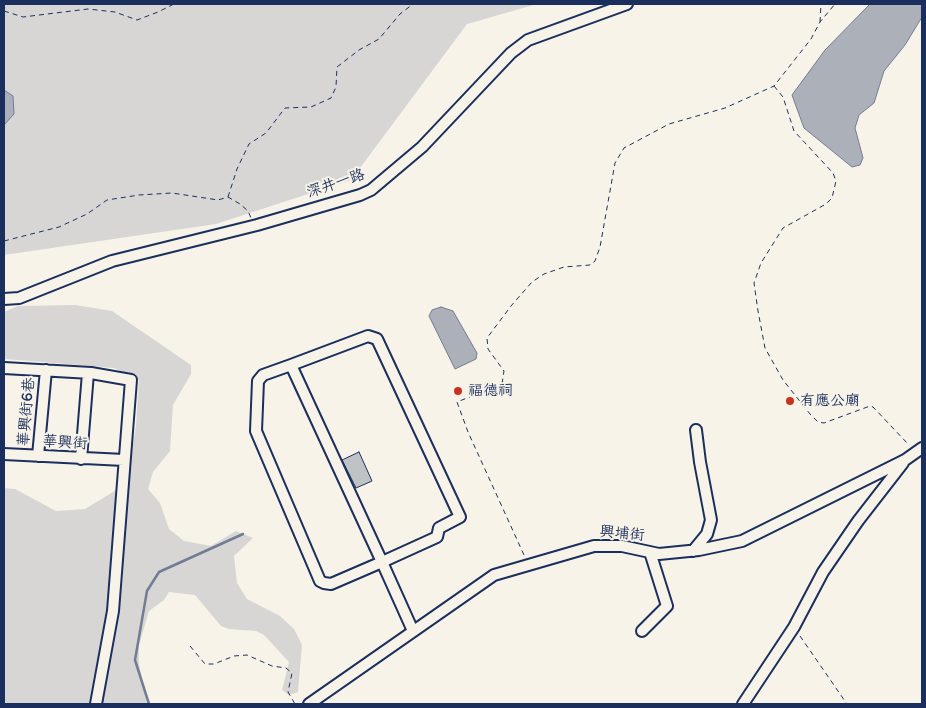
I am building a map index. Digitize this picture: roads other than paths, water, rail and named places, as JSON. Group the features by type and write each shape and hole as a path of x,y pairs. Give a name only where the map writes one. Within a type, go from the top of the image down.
{"street":[{"name":"深井一路","path":"4,299 20,298 112,261 254,226 360,195 371,190 422,147 511,52 528,40 627,4"},
{"path":"368,336 377,339 460,517 440,528 437,537 382,562 331,584 320,581 256,431 258,381 263,375 368,336"},
{"path":"291,365 413,630"},
{"path":"4,368 88,373 131,380 113,612 96,704"},
{"name":"華興街6巷","path":"38,456 46,370"},
{"path":"81,459 88,373"},
{"path":"693,550 707,534 711,520 696,430"},
{"name":"興埔街","path":"309,704 494,575 594,546 622,546 659,554 742,541 906,460 919,450"},
{"name":"華興街","path":"4,454 124,460"},
{"path":"743,704 794,627 823,572 858,521 906,460"},
{"path":"642,631 667,606 650,552"}],"waterway":[{"path":"149,704 135,660 147,591 159,572 243,534"}],"place":[{"name":"福德祠","path":"458,391"},
{"name":"有應公廟","path":"790,401"}]}
